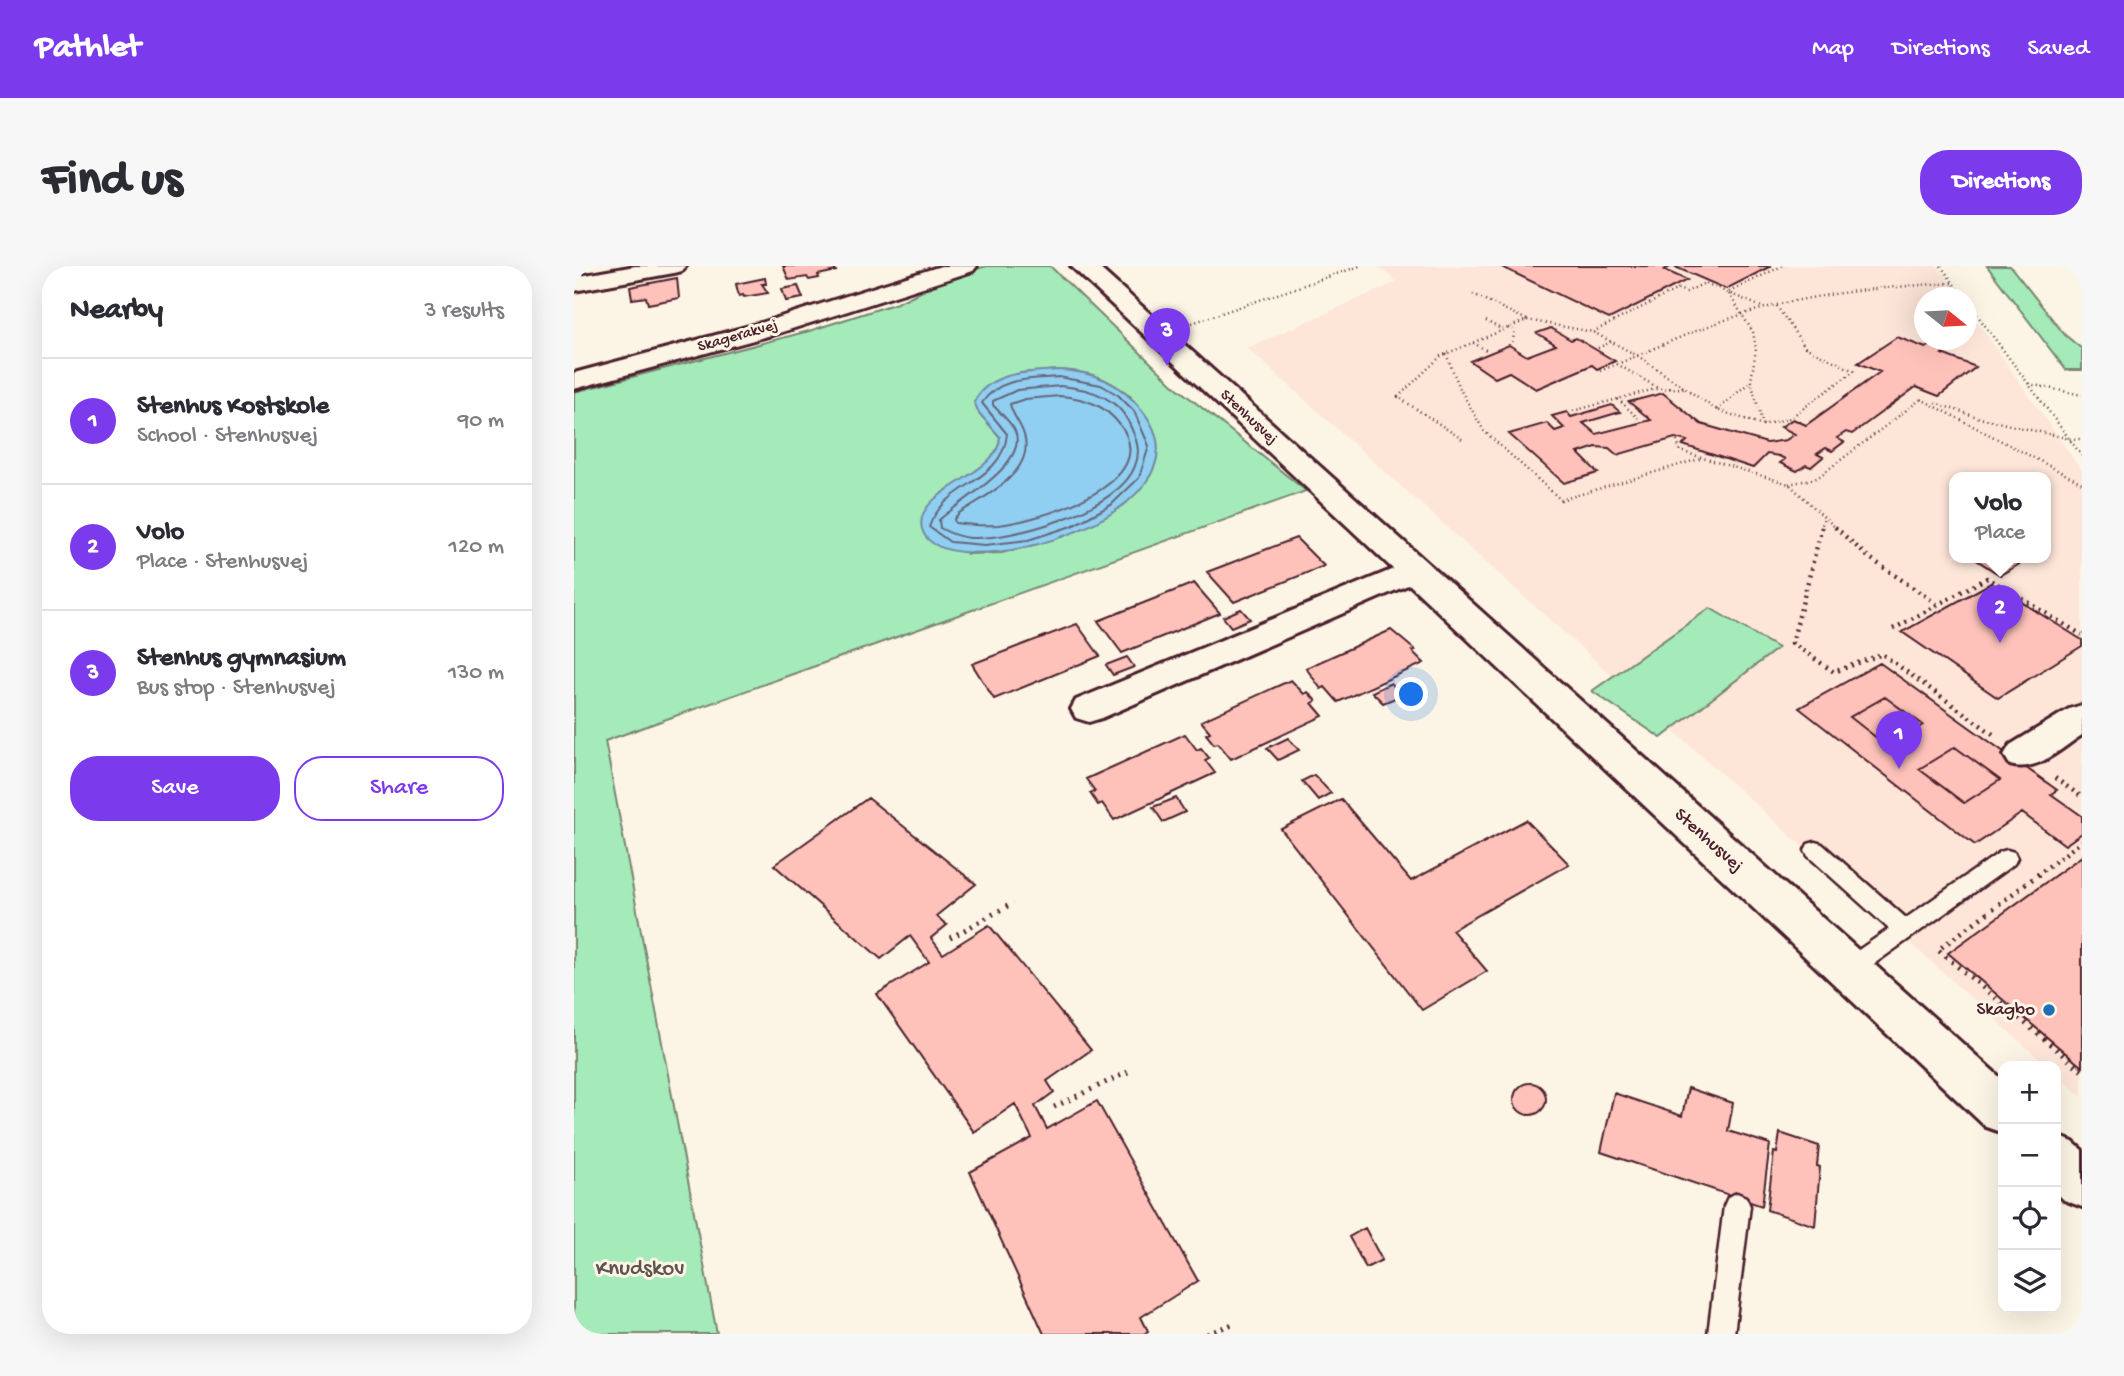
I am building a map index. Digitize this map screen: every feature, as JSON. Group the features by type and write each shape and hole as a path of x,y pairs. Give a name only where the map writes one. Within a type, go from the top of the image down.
{"street":[{"path":"574,284 674,266"},
{"name":"Skagerakvej","path":"900,286 947,266"},
{"name":"Skagerakvej","path":"574,381 771,328 965,266"},
{"name":"Stenhusvej","path":"1083,266 1998,1106"},
{"path":"1089,709 1413,571"},
{"path":"2023,755 2082,718"},
{"path":"2061,1163 2082,1182"}],"lane":[{"path":"1815,850 1905,930"},
{"path":"1849,969 2007,858"},
{"path":"1721,1334 1737,1206"}],"path":[{"path":"1158,335 1360,266"},
{"path":"1729,293 1782,266"},
{"path":"1941,266 1957,287"},
{"path":"1593,332 1678,289 1686,292 1705,283 1764,308"},
{"path":"1600,371 1694,331 1776,305 1841,291 1893,285 1954,283"},
{"path":"1729,293 1753,332 1756,349 1751,382 1763,425"},
{"path":"1473,294 1527,320 1593,332 1638,356 1717,410 1763,425 1790,418 1854,371 1809,351 1776,305"},
{"path":"1977,315 2082,456"},
{"path":"1462,439 1398,397 1441,356 1527,320"},
{"path":"1486,321 1515,331 1512,343"},
{"path":"1598,348 1611,342"},
{"path":"1473,343 1488,351"},
{"path":"1446,354 1461,391 1484,431 1561,500 1703,458"},
{"path":"1617,364 1658,388"},
{"path":"1717,410 1751,382"},
{"path":"2029,384 2082,395"},
{"path":"1573,411 1658,388 1686,388"},
{"path":"1618,399 1637,418"},
{"path":"1789,484 1817,478 1921,399"},
{"path":"1921,399 1979,418 2070,439 2082,439"},
{"path":"1921,399 2082,483"},
{"path":"1677,441 1680,451 1789,484 1867,556 1938,605"},
{"path":"1824,517 1792,643 1834,672 1882,654 2082,797"},
{"path":"1893,629 1987,578 2082,635"},
{"path":"2082,841 1938,950 2082,1070"},
{"path":"950,939 1013,903"},
{"path":"1054,1107 1128,1072"},
{"path":"1207,1334 1235,1323"}],"shaded area":[{"path":"1377,266 1938,266 1953,287 1914,287 1914,350 1977,350 1977,321 2082,471 2082,1097 2061,1078 2061,1061 2041,1061 1247,348 1397,282"}],"green space":[{"name":"Knudskov","path":"987,266 1050,266 1176,387 1306,491 605,741 717,1334 574,1334 574,392 809,331 897,303 955,275","holes":["1071,371 1098,377 1131,396 1065,536 1002,553 967,554 942,493 987,463 998,447 1000,437 979,413 975,402 1020,373"]},
{"path":"1987,266 2010,266 2065,335 2082,349 2082,370 2066,370"},
{"path":"1710,608 1778,648 1661,738 1592,691"}],"water":[{"path":"1036,371 1084,373 1106,380 1124,392 1142,410 1158,448 1146,482 1114,511 1070,534 1021,548 976,553 940,547 922,529 922,515 942,493 986,462 996,451 1000,437 979,413 974,402 989,384 1000,379"}],"building":[{"path":"783,266 833,266 836,271 809,280 807,277 789,280"},
{"path":"1500,266 1672,266 1664,270 1687,280 1609,319"},
{"path":"1673,266 1771,266 1726,289"},
{"path":"677,278 679,298 648,304 646,297 632,299 630,287"},
{"path":"765,278 766,284 762,284 768,293 739,296 736,284"},
{"path":"798,286 803,298 786,301 782,289"},
{"path":"1551,328 1571,340 1576,338 1615,361 1597,369 1592,365 1536,389 1509,372 1495,378 1470,361 1509,345 1527,356 1556,345 1537,333"},
{"path":"1897,337 1914,343 1914,350 1948,350 1942,354 1976,367 1939,396 1916,387 1852,434 1846,432 1837,438 1844,442 1832,451 1826,448 1817,454 1823,457 1811,467 1806,465 1797,471 1780,463 1785,459 1779,456 1767,454 1753,468 1683,445 1687,441 1675,438 1617,455 1609,448 1596,447 1578,453 1598,473 1564,483 1509,434 1547,423 1555,431 1564,428 1552,416 1567,412 1571,417 1612,405 1620,412 1583,423 1596,434 1651,420 1629,402 1663,393 1701,424 1767,443 1786,440 1795,434 1781,427 1793,419 1806,425 1880,372 1858,363"},
{"path":"1296,538 1324,566 1234,602 1207,572"},
{"path":"1981,563 2021,563 2000,575"},
{"path":"1194,583 1220,613 1122,653 1098,621"},
{"path":"1991,583 2082,640 2082,646 1998,698 1902,632"},
{"path":"1241,609 1250,619 1231,627 1223,617"},
{"path":"1077,624 1100,656 994,699 972,664"},
{"path":"1391,630 1415,650 1412,651 1424,663 1338,702 1325,687 1321,689 1306,668"},
{"path":"1127,657 1134,667 1113,675 1106,665"},
{"path":"1880,663 2057,790 2051,794 2082,816 2082,833 2065,845 2022,813 1975,845 1799,708","holes":["1885,697 1923,725 1887,746 1850,717","1955,747 2000,780 1964,803 1919,769"]},
{"path":"1291,680 1304,694 1308,692 1316,701 1312,703 1323,716 1231,759 1218,743 1214,744 1206,734 1210,732 1201,721"},
{"path":"1391,683 1403,695 1383,703 1372,692"},
{"path":"1885,697 1923,725 1887,746 1850,717"},
{"path":"1185,734 1197,750 1201,748 1209,758 1205,760 1215,773 1114,820 1102,803 1098,805 1090,793 1095,791 1086,779"},
{"path":"1288,738 1299,750 1278,760 1267,748"},
{"path":"1955,747 2000,780 1964,803 1919,769"},
{"path":"1314,775 1331,793 1318,800 1302,781"},
{"path":"868,798 976,884 936,916 947,925 931,938 943,954 989,925 1091,1050 1047,1081 1054,1092 1035,1106 1047,1129 1097,1101 1198,1281 1141,1317 1148,1331 1144,1334 1044,1334 970,1172 1032,1138 1015,1104 974,1132 877,994 929,962 910,936 881,959 774,865"},
{"path":"1176,798 1185,812 1163,822 1153,807"},
{"path":"1341,799 1411,881 1526,820 1569,864 1452,930 1487,971 1422,1010 1281,829"},
{"name":"Skagbo","path":"2082,856 2082,1067 1948,953"},
{"path":"1530,1083 1541,1088 1546,1099 1541,1110 1530,1115 1519,1110 1514,1099 1519,1088"},
{"path":"1688,1088 1733,1103 1728,1131 1770,1144 1762,1206 1601,1152 1614,1093 1682,1116"},
{"path":"1780,1133 1819,1146 1815,1226 1767,1210 1774,1152 1777,1153"},
{"path":"1365,1228 1382,1260 1366,1268 1349,1237"}],"place":[{"name":"Stenhus gymnasium","path":"1167,366"},
{"name":"Volo","path":"2000,643"},
{"name":"Stenhus Kostskole","path":"1899,769"},
{"name":"Skagbo","path":"2049,1010"}]}
